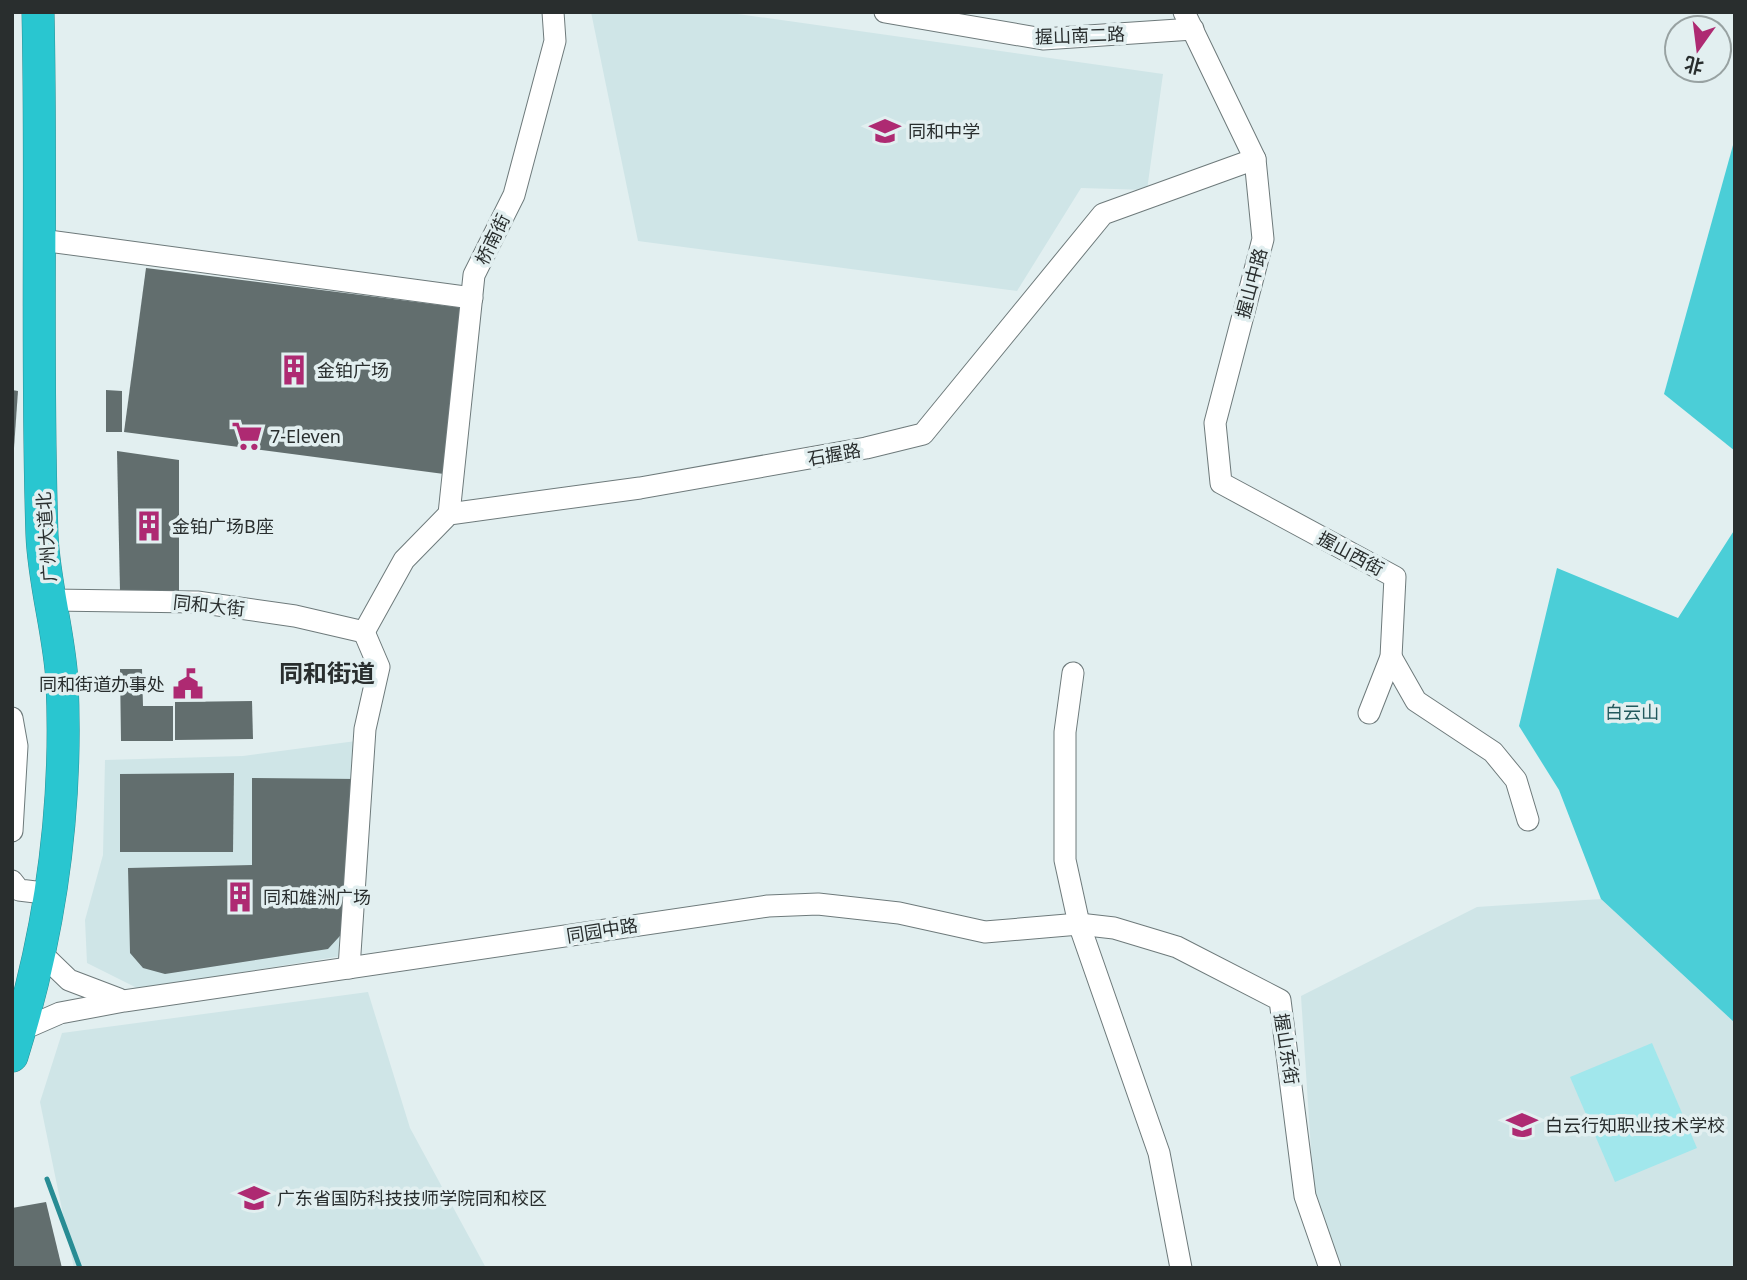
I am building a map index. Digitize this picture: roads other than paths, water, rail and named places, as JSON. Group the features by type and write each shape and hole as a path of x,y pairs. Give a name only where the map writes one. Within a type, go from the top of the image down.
{"highway":[{"name":"广州大道北","path":"16,1043 41,953 52,894 59,798 62,683 42,534 38,12"}],"street":[{"name":"桥南街","path":"449,514 474,275 514,195 555,41 553,12"},
{"name":"握山南二路","path":"885,12 1043,39 1188,21"},
{"name":"握山中路","path":"1188,21 1255,159 1263,239 1214,422 1221,483"},
{"name":"石握路","path":"449,514 640,488 866,448 923,435 1104,214 1255,159"},
{"path":"41,240 472,298"},
{"name":"握山西街","path":"1221,483 1395,577 1391,657 1369,712"},
{"path":"349,968 365,730 379,667 364,632 404,560 449,514"},
{"name":"同和大街","path":"51,600 197,602 295,616 364,632"},
{"path":"1391,657 1416,701 1493,752 1516,780 1528,820"},
{"path":"1073,673 1065,732 1065,860 1079,924 1158,1153 1181,1268"},
{"path":"12,718 17,746 12,831"},
{"path":"12,881 19,890 52,894"},
{"name":"同园中路","path":"16,1043 60,1013 124,1000 768,906 818,904 899,913 985,932 1079,924"},
{"name":"握山东街","path":"1079,924 1114,928 1177,947 1280,1000 1305,1196 1330,1268"},
{"path":"41,953 69,980 91,991 124,1000"}],"waterway":[{"path":"47,1179 80,1268"}],"place":[{"name":"同和中学","path":"885,131"},
{"name":"金铂广场","path":"294,370"},
{"name":"7-Eleven","path":"247,436"},
{"name":"金铂广场B座","path":"149,526"},
{"name":"同和街道办事处","path":"188,684"},
{"name":"同和雄洲广场","path":"240,897"},
{"name":"白云行知职业技术学校","path":"1522,1125"},
{"name":"广东省国防科技技师学院同和校区","path":"254,1198"}],"district":[{"name":"同和街道","path":"327,672"}],"park label":[{"name":"白云山","path":"1632,712"}]}
